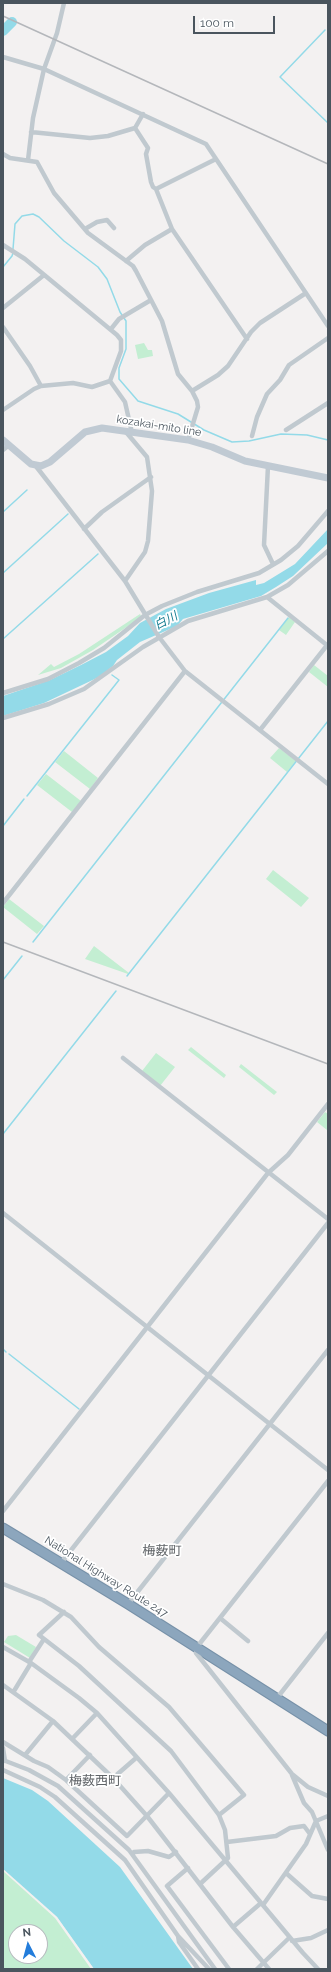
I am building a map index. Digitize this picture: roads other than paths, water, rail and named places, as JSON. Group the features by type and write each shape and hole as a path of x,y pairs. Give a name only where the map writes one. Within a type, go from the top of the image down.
{"highway":[{"name":"National Highway Route 247","path":"3,1528 197,1647 328,1731"}],"main road":[{"name":"kozakai-mito line","path":"35,465 41,466 50,462 85,432 92,429 102,428 188,440 212,447 245,461 328,478"},
{"path":"5,445 35,465"}],"street":[{"path":"28,160 31,132 44,69 57,33 64,3"},
{"path":"3,57 44,69 206,144 328,326"},
{"path":"31,132 90,138 108,136 135,128 143,114"},
{"path":"135,128 148,148 146,154 151,182 153,187 156,189 172,229 247,339"},
{"path":"3,155 10,158 36,162 54,193 85,230 126,261 136,271 162,321 176,368 197,401 198,407 188,440"},
{"path":"156,189 216,159"},
{"path":"85,230 104,220 107,220 114,228"},
{"path":"126,261 145,245 172,229"},
{"path":"3,244 16,251 117,335 122,345 110,381"},
{"path":"3,308 44,275"},
{"path":"192,391 218,375 228,366 260,323 306,293"},
{"path":"111,329 119,319 151,300"},
{"path":"3,327 26,360 41,386"},
{"path":"252,436 257,417 267,394 280,380 289,365 328,338"},
{"path":"3,410 34,389 41,386 60,383 74,383 92,387 110,381"},
{"path":"110,381 125,402 129,432 147,457 152,491 148,541 145,552 124,581"},
{"path":"286,430 328,403"},
{"path":"35,465 124,581 158,636 185,671 328,784"},
{"path":"268,466 264,545 273,564"},
{"path":"84,529 102,512 151,477"},
{"path":"3,693 48,679 79,663 104,648 146,616 179,598 247,577 273,564 298,546 328,511"},
{"path":"3,718 49,704 84,689 158,636 200,616 267,597 294,580 328,551"},
{"path":"260,730 328,645 267,597"},
{"path":"3,903 185,671"},
{"path":"123,1058 268,1173 328,1218"},
{"path":"3,1511 268,1173 288,1155 328,1104"},
{"path":"3,1212 328,1470"},
{"path":"61,1563 328,1223"},
{"path":"128,1604 328,1350"},
{"path":"328,1481 197,1647 196,1653 292,1774 308,1787 328,1796"},
{"path":"3,1584 44,1600 71,1617 99,1647 169,1707 244,1795 219,1815"},
{"path":"64,1612 39,1634 79,1666 171,1751 219,1815 225,1830 228,1858 200,1884"},
{"path":"220,1618 248,1641"},
{"path":"277,1698 328,1633"},
{"path":"14,1691 44,1639"},
{"path":"3,1647 30,1663 79,1698 97,1713 169,1793 291,1939 318,1969"},
{"path":"3,1685 14,1691 53,1721 90,1755 112,1778 147,1816 233,1926 269,1969"},
{"path":"72,1738 97,1713"},
{"path":"25,1755 53,1721"},
{"path":"3,1742 66,1780 127,1836 169,1793"},
{"path":"3,1748 4,1760 29,1770 58,1786 133,1854 215,1969"},
{"path":"66,1780 90,1755"},
{"path":"112,1778 136,1758"},
{"path":"3,1770 40,1787 55,1797 118,1853 125,1860 178,1936 209,1969"},
{"path":"292,1774 304,1803 312,1812 328,1850"},
{"path":"233,1926 262,1904 306,1844 316,1821 328,1816"},
{"path":"226,1842 276,1836 290,1828 304,1826 310,1834"},
{"path":"133,1854 134,1852 148,1851 169,1857 176,1852"},
{"path":"188,1868 167,1886 229,1969"},
{"path":"286,1873 312,1896 328,1898"},
{"path":"257,1969 291,1939 310,1938 328,1930"},
{"path":"178,1936 178,1942 198,1969"}],"water":[{"name":"白川","path":"328,529 328,543 293,576 261,596 183,619 177,626 140,642 117,660 113,666 99,677 44,703 3,716 3,696 50,680 106,652 128,636 140,623 166,609 209,593 256,580 256,585 264,583 295,564"},
{"path":"3,1778 32,1790 48,1801 120,1867 193,1969 94,1969 57,1917 3,1869"}],"waterway":[{"path":"3,31 12,22"},
{"path":"325,30 280,77 328,123"},
{"path":"13,249 15,224 22,216 33,214 39,217 64,241 98,267 107,279 120,312 126,321 126,349 119,368 119,379 138,401 178,414 204,430 232,442 249,441 281,434 307,435 328,440"},
{"path":"3,267 13,253"},
{"path":"3,512 27,490"},
{"path":"3,573 68,514"},
{"path":"3,639 98,554"},
{"path":"33,942 288,618"},
{"path":"27,796 119,680 112,675"},
{"path":"127,976 328,721"},
{"path":"3,826 24,799"},
{"path":"3,980 22,956"},
{"path":"3,1134 116,991"},
{"path":"3,1349 6,1352"},
{"path":"9,1354 79,1409"}],"railway":[{"path":"3,16 328,164"},
{"path":"3,942 328,1064"}],"district":[{"name":"梅薮町","path":"162,1551"},
{"name":"梅薮西町","path":"95,1781"}]}
